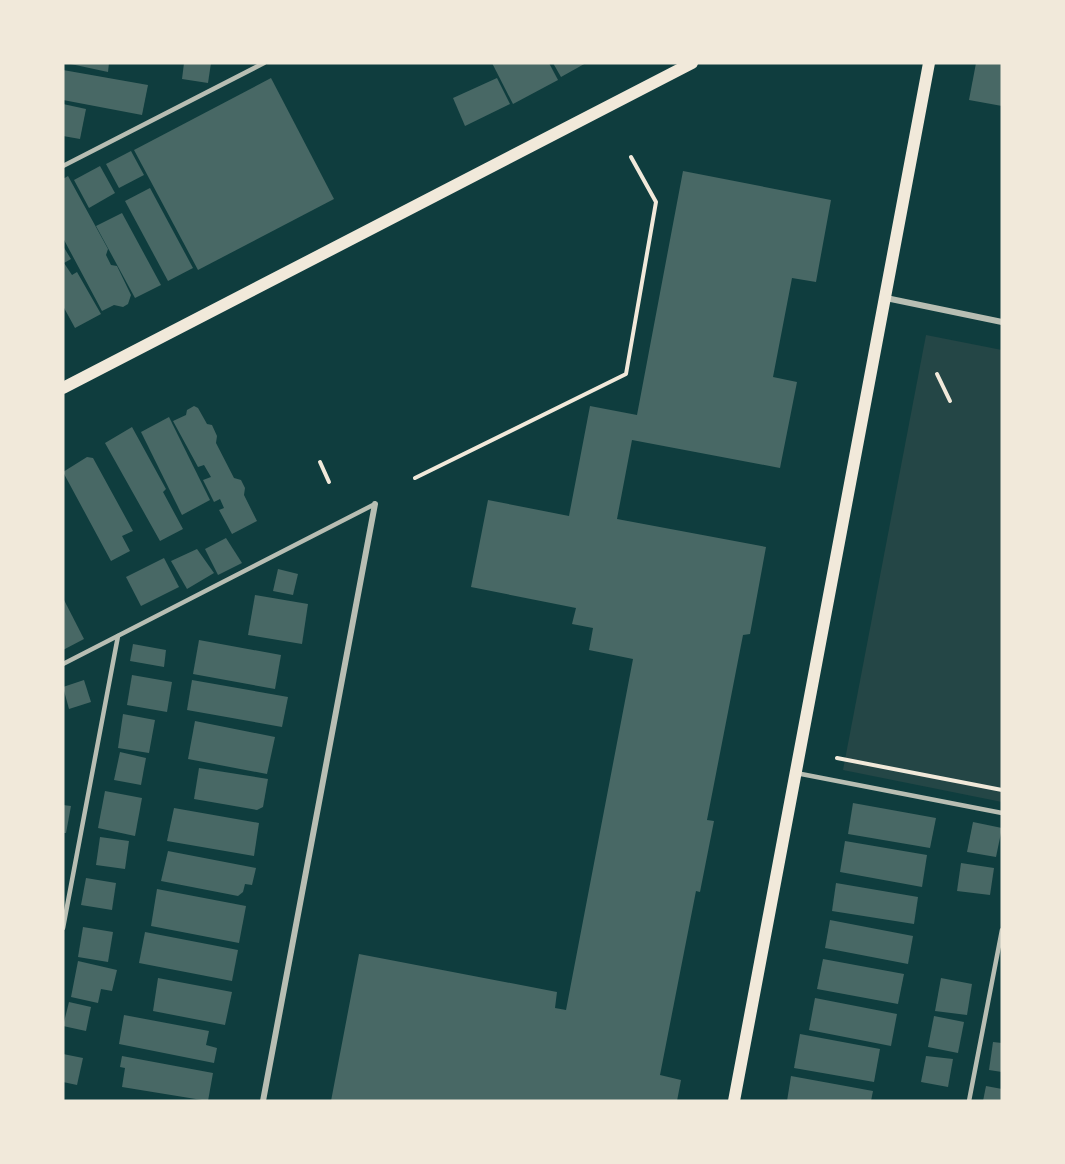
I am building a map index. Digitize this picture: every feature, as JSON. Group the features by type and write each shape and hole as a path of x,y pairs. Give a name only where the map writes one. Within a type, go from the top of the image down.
{"main road":[{"path":"63,388 692,63"},
{"path":"734,1101 929,63"}],"street":[{"path":"886,298 1002,322"},
{"path":"263,1101 375,504"}],"lane":[{"path":"63,166 264,63"},
{"path":"63,664 375,504"},
{"path":"63,928 118,636"},
{"path":"796,773 1002,813"},
{"path":"969,1101 1002,930"}],"path":[{"path":"416,478 626,375 656,202 631,157"},
{"path":"937,374 950,401"},
{"path":"320,462 329,482"},
{"path":"837,758 1002,790"}],"shaded area":[{"path":"926,335 1002,350 1002,802 843,770"}],"building":[{"path":"66,63 109,63 108,72"},
{"path":"184,63 211,63 208,83 182,79"},
{"path":"492,63 549,63 558,80 513,104"},
{"path":"553,63 586,63 561,77"},
{"path":"976,63 1002,63 1002,106 969,100"},
{"path":"63,70 148,85 142,115 63,100"},
{"path":"271,78 334,199 198,270 134,150"},
{"path":"497,78 510,104 465,126 453,98"},
{"path":"63,104 86,109 80,139 63,136"},
{"path":"131,151 144,175 119,188 106,164"},
{"path":"100,166 115,193 89,208 74,180"},
{"path":"683,171 831,200 816,282 792,278 773,377 797,382 780,468 632,440 617,519 766,547 750,634 743,635 707,820 714,821 700,892 696,891 660,1075 681,1080 677,1101 331,1101 359,954 557,992 555,1008 566,1010 633,659 589,650 593,628 572,624 576,608 471,587 488,500 569,516 590,406 637,415"},
{"path":"68,176 108,249 106,255 111,265 117,266 131,295 128,304 123,307 114,305 102,311 63,238 63,179"},
{"path":"150,188 193,268 168,281 125,201"},
{"path":"122,213 161,285 135,298 96,226"},
{"path":"63,246 71,259 64,263 72,275 77,272 101,314 75,328 63,306"},
{"path":"194,406 198,408 207,424 212,425 217,436 216,443 234,478 241,480 245,488 244,495 257,521 232,534 219,510 224,508 220,499 214,502 203,480 211,477 204,465 198,467 173,421 186,415 187,410"},
{"path":"169,417 210,500 182,515 141,432"},
{"path":"132,427 166,489 163,492 183,529 160,541 105,443"},
{"path":"87,457 93,458 133,531 122,536 130,551 111,561 63,472"},
{"path":"226,538 242,563 218,575 205,549"},
{"path":"197,549 214,573 187,589 171,561"},
{"path":"164,558 179,587 141,606 126,577"},
{"path":"278,569 298,574 293,595 273,591"},
{"path":"255,595 308,604 302,644 248,635"},
{"path":"63,598 84,639 63,650"},
{"path":"199,640 281,655 275,689 193,674"},
{"path":"133,644 166,650 164,667 130,661"},
{"path":"132,675 172,682 167,712 127,705"},
{"path":"84,680 91,702 69,709 63,687"},
{"path":"192,680 288,697 282,727 187,710"},
{"path":"123,714 155,720 149,753 118,748"},
{"path":"195,721 275,737 267,774 188,759"},
{"path":"120,752 146,758 141,785 114,780"},
{"path":"199,768 268,779 263,807 257,810 194,799"},
{"path":"105,791 142,798 135,836 98,828"},
{"path":"853,803 936,818 930,848 848,834"},
{"path":"63,805 71,806 66,833 63,833"},
{"path":"174,808 259,823 254,856 167,841"},
{"path":"973,822 1002,828 996,857 967,852"},
{"path":"100,837 129,841 125,869 96,865"},
{"path":"845,841 927,855 922,887 840,872"},
{"path":"168,851 256,868 252,885 245,884 243,892 238,896 161,881"},
{"path":"961,863 994,868 990,895 957,891"},
{"path":"86,878 116,883 112,910 81,905"},
{"path":"836,883 918,897 914,924 832,911"},
{"path":"157,889 246,906 239,943 151,926"},
{"path":"830,920 913,936 908,964 825,948"},
{"path":"83,927 113,932 108,962 78,957"},
{"path":"145,932 238,950 232,981 139,963"},
{"path":"823,959 904,974 898,1004 817,989"},
{"path":"78,961 117,970 112,991 101,989 98,1003 71,997"},
{"path":"158,978 232,992 225,1025 153,1011"},
{"path":"941,978 972,984 967,1015 935,1011"},
{"path":"815,998 897,1014 891,1046 809,1030"},
{"path":"69,1002 91,1007 86,1031 63,1026"},
{"path":"124,1015 209,1031 206,1045 217,1048 214,1063 119,1044"},
{"path":"934,1016 964,1022 958,1053 928,1047"},
{"path":"800,1034 880,1049 874,1082 794,1068"},
{"path":"993,1042 1002,1043 1002,1072 989,1070"},
{"path":"63,1054 83,1058 77,1085 63,1082"},
{"path":"122,1056 213,1073 208,1101 122,1087 125,1068 120,1067"},
{"path":"926,1056 953,1059 948,1087 921,1082"},
{"path":"791,1076 873,1091 871,1101 787,1101"},
{"path":"986,1086 1002,1089 1002,1101 983,1101"}]}
